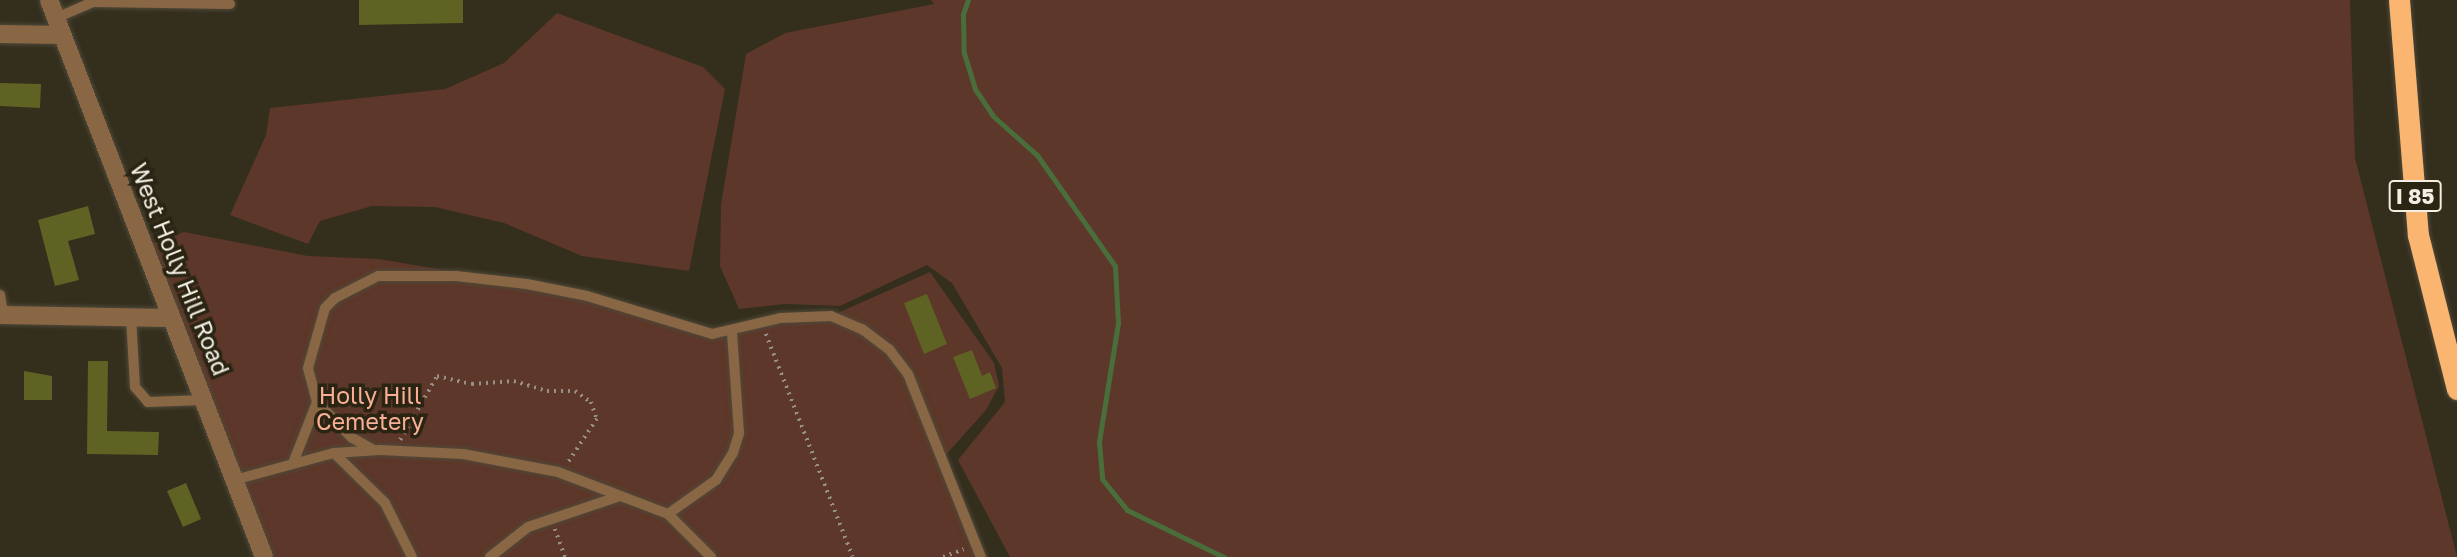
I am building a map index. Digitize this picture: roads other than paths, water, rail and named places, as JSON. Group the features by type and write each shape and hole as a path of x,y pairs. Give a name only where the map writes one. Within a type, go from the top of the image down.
{"highway":[{"name":"I 85","path":"2399,0 2418,235 2457,388"}],"street":[{"name":"West Holly Hill Road","path":"49,0 171,318 238,479 264,557"},
{"path":"0,34 62,35"},
{"path":"2,315 171,318"}],"lane":[{"path":"56,18 93,2 230,4"},
{"path":"374,450 352,438 317,402 307,368 325,308 334,298 378,276 456,276 527,284 587,296 712,334 732,333 762,323 806,315 831,316 862,329 889,349 908,374 981,557"},
{"path":"0,295 2,315"},
{"path":"131,317 135,387 148,402 205,400"},
{"path":"668,514 716,480 733,453 739,433 732,333"},
{"path":"293,463 317,402"},
{"path":"238,479 334,453 374,450 463,454 562,474 668,514 711,557"},
{"path":"334,453 385,503 412,557"},
{"path":"490,557 528,527 618,497"}],"waterway":[{"path":"968,0 963,14 964,53 975,89 993,116 1037,155 1115,266 1118,323 1099,442 1102,479 1127,510 1224,557"}],"park label":[{"name":"Holly Hill Cemetery","path":"370,408"}]}
